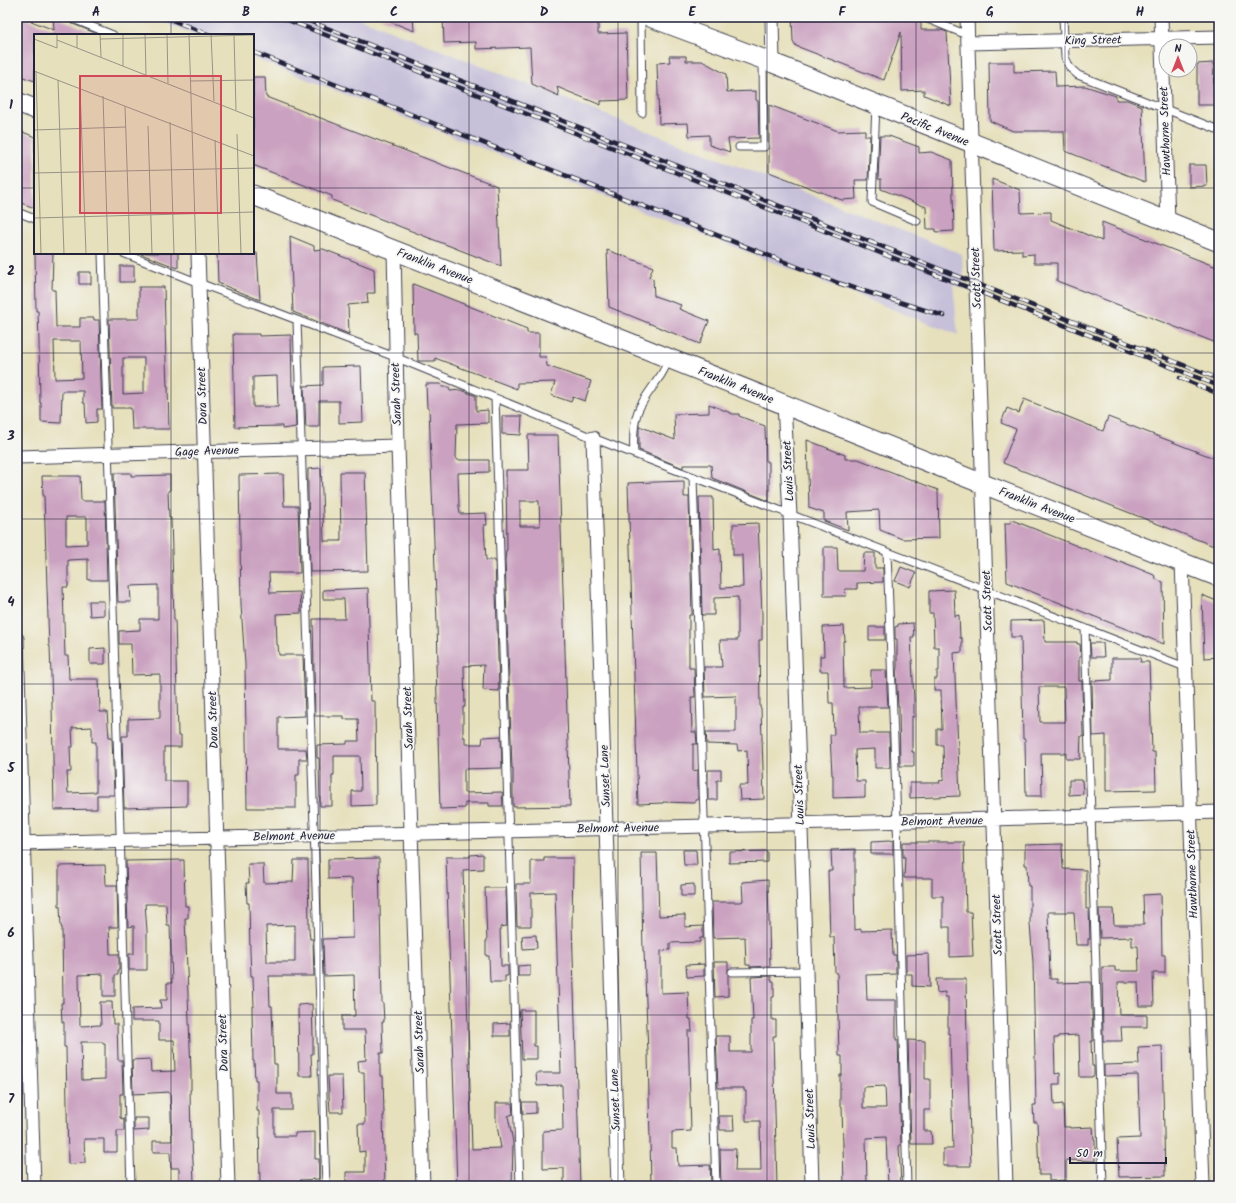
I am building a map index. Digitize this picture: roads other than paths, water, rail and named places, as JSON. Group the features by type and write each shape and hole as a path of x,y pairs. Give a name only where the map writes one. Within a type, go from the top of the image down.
{"main road":[{"name":"Pacific Avenue","path":"650,17 768,61 1219,242"},
{"path":"17,102 34,109"},
{"name":"Franklin Avenue","path":"254,194 670,358 1219,577"}],"street":[{"path":"768,61 772,17"},
{"name":"Scott Street","path":"967,17 1006,1186"},
{"name":"Hawthorne Street","path":"1161,17 1162,38"},
{"name":"King Street","path":"1162,38 1219,37"},
{"name":"King Street","path":"968,39 1064,40 1158,38"},
{"name":"Hawthorne Street","path":"1163,78 1168,221"},
{"name":"Sarah Street","path":"394,250 395,357 423,1186"},
{"name":"Dora Street","path":"198,254 228,1186"},
{"name":"Louis Street","path":"784,404 790,515 812,1186"},
{"name":"Sunset Lane","path":"593,438 618,1186"},
{"name":"Gage Avenue","path":"17,456 398,446"},
{"name":"Hawthorne Street","path":"1182,561 1203,1186"},
{"path":"17,639 20,843 34,1186"},
{"name":"Belmont Avenue","path":"20,843 897,822 1219,812"}],"lane":[{"path":"68,17 110,34"},
{"path":"641,17 642,113"},
{"path":"923,17 968,39"},
{"path":"1063,17 1065,57 1067,64 1078,75 1219,130"},
{"path":"739,147 764,147 768,61"},
{"path":"876,105 872,202 917,221"},
{"path":"17,212 34,219"},
{"path":"102,254 132,1186"},
{"path":"126,254 395,357 593,438 790,515 1186,667"},
{"path":"297,320 326,1186"},
{"path":"634,454 634,425 638,412 642,402 659,378 670,358"},
{"path":"495,398 520,1186"},
{"path":"694,477 716,1186"},
{"path":"887,552 908,1186"},
{"path":"1085,628 1104,1186"},
{"path":"732,972 806,971"}],"railway":[{"path":"164,17 207,34"},
{"path":"280,17 1219,386"},
{"path":"299,17 1219,379"},
{"path":"254,52 838,283 944,316"},
{"path":"1180,378 1219,394"}]}
